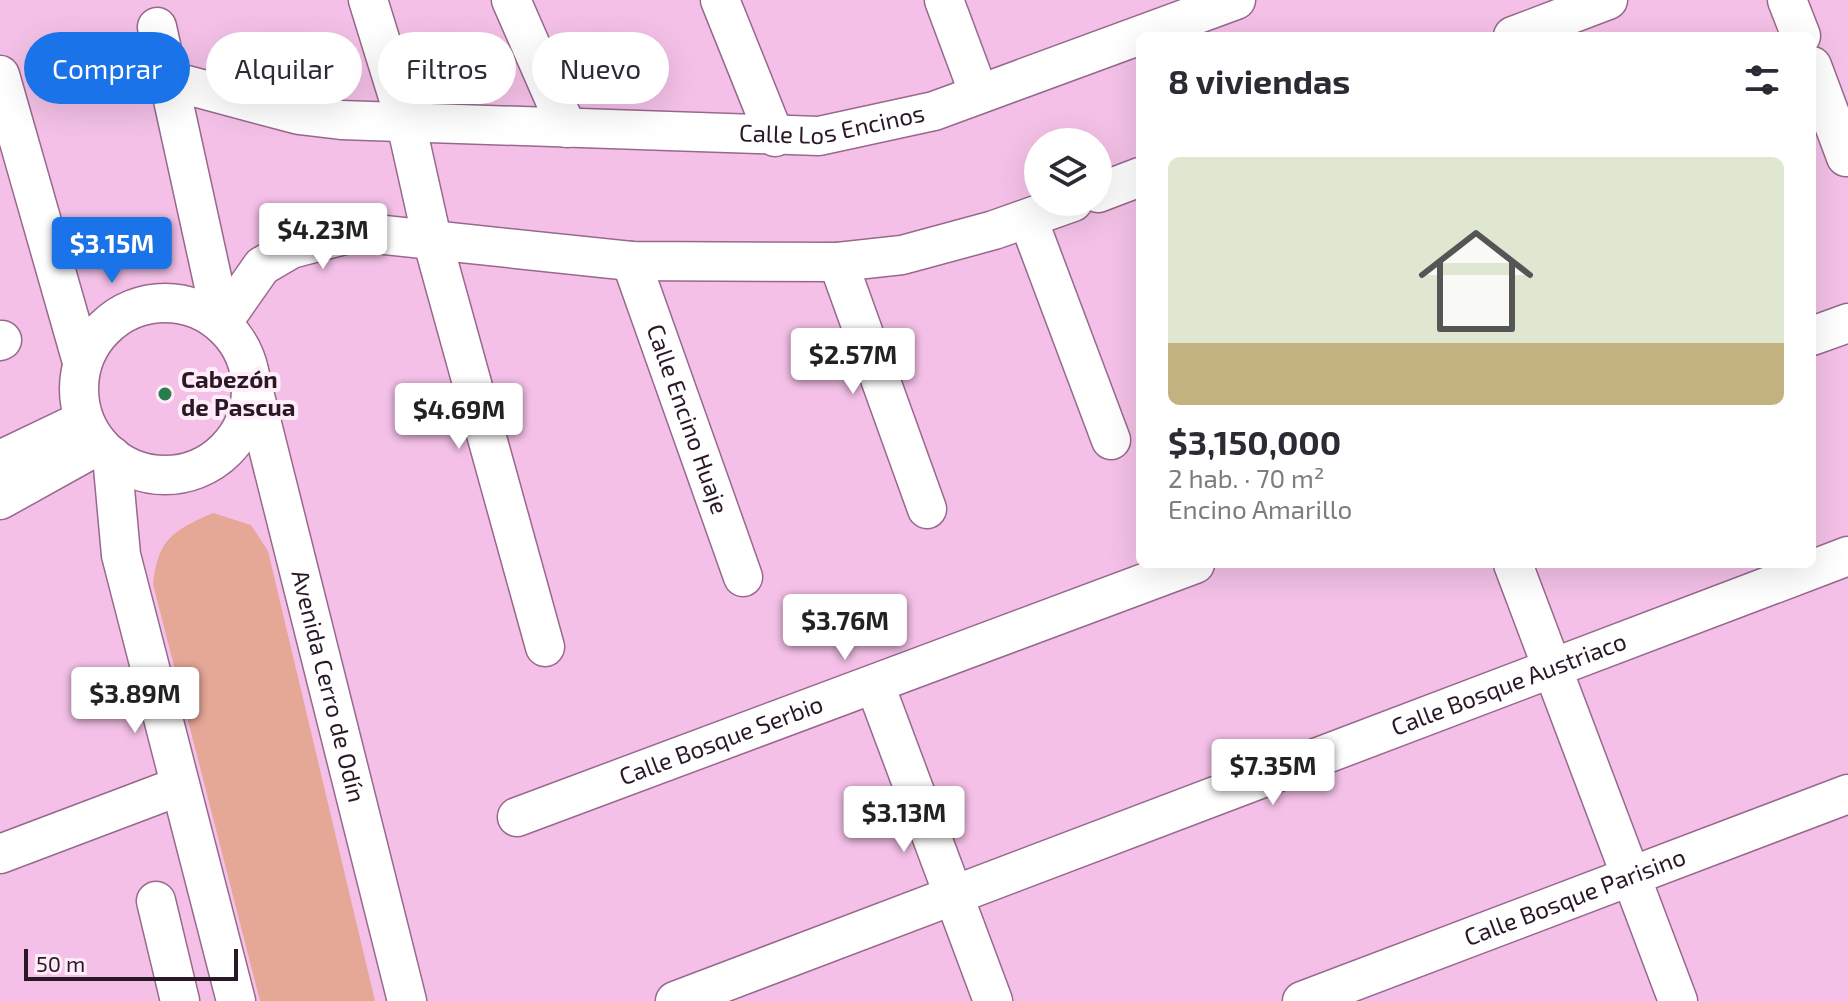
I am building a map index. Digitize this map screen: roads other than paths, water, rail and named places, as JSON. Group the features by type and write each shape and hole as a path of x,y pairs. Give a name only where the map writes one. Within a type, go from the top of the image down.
{"street":[{"path":"368,0 406,123 432,239 545,647"},
{"path":"511,0 567,128"},
{"path":"720,0 775,137"},
{"path":"944,0 979,94"},
{"name":"Calle Los Encinos","path":"190,86 299,115 406,123 819,136 934,111 1166,20 1236,0"},
{"path":"1787,0 1799,32"},
{"path":"1529,32 1592,16"},
{"path":"157,27 158,32"},
{"path":"1816,77 1846,157"},
{"path":"3,98 82,362"},
{"path":"173,104 222,323"},
{"path":"1112,188 1136,179"},
{"path":"222,323 262,266 291,249 356,232 631,261 838,262 902,255 1036,216"},
{"path":"1028,219 1111,440"},
{"name":"Calle Encino Huaje","path":"631,261 743,577"},
{"path":"838,262 927,509"},
{"path":"98,440 121,464 148,474 176,475 204,466 226,450 243,427 250,400 249,372 239,345 222,323 198,309 171,302 143,305 117,317 96,337 82,362 78,391 98,440 121,555 236,1001"},
{"path":"1816,335 1848,323"},
{"name":"Avenida Cerro de Odín","path":"249,372 407,1001"},
{"path":"0,460 98,440"},
{"path":"0,500 98,440"},
{"name":"Calle Bosque Austriaco","path":"675,1001 952,893 1552,670 1848,556"},
{"name":"Calle Bosque Serbio","path":"517,817 1184,568"},
{"path":"1514,568 1678,1001"},
{"path":"875,685 993,1001"},
{"path":"0,854 180,786"},
{"name":"Calle Bosque Parisino","path":"1302,1001 1848,794"},
{"path":"156,901 180,1001"}],"place":[{"name":"Cabezón de Pascua","path":"165,394"}]}
